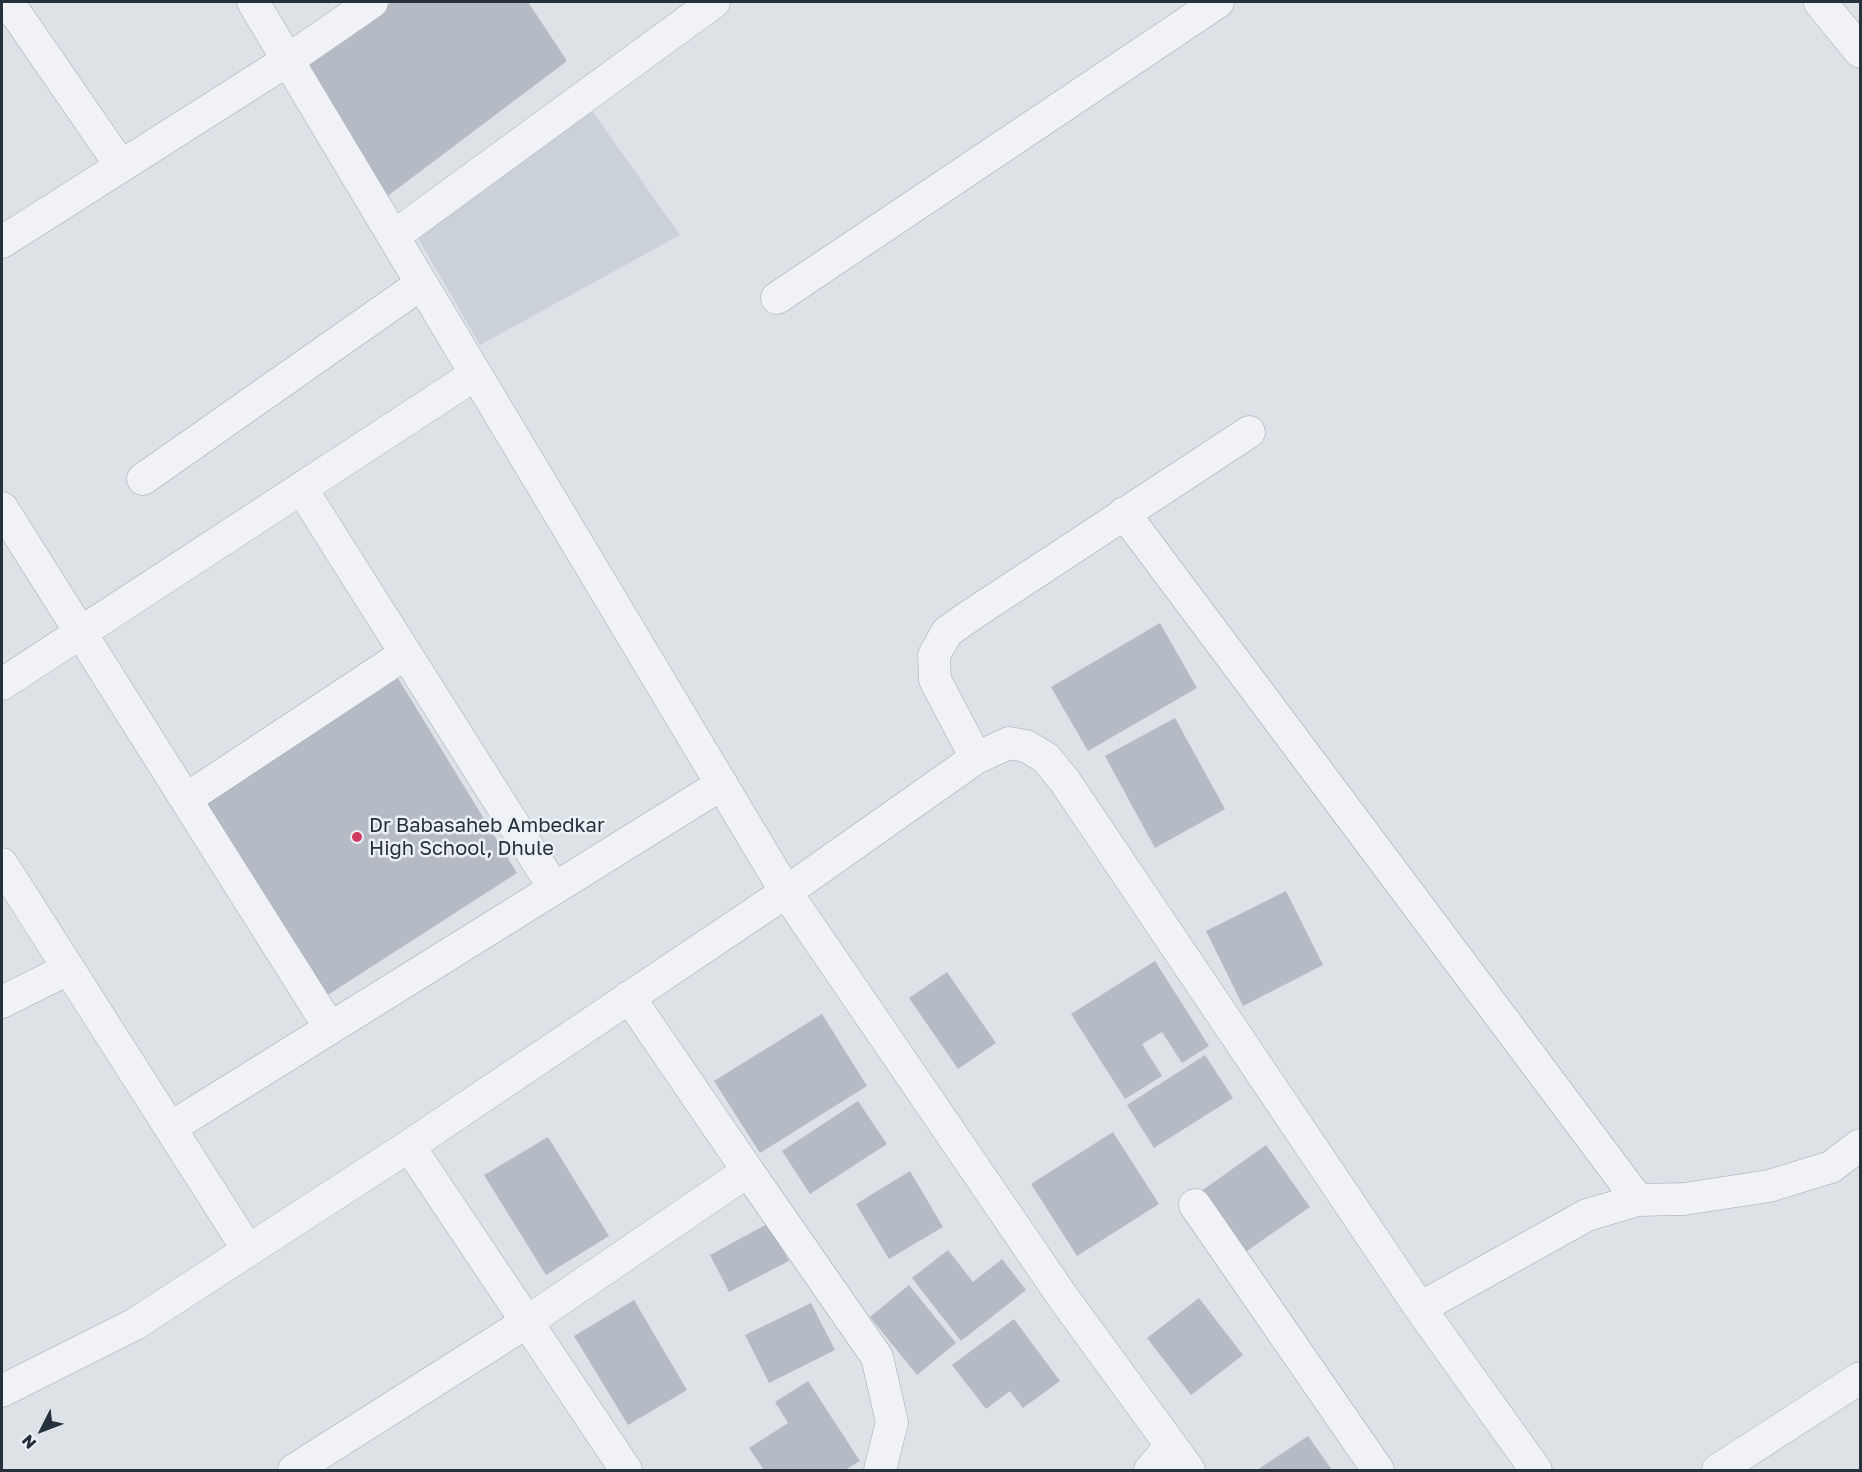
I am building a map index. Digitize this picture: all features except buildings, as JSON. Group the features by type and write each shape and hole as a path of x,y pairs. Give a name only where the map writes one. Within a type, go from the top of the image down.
{"street":[{"path":"8,2 121,166"},
{"path":"253,2 786,892 1062,1296 1180,1458 1150,1470"},
{"path":"2,242 288,60 372,2"},
{"path":"394,236 714,2"},
{"path":"777,298 1218,2"},
{"path":"1820,2 1860,51"},
{"path":"143,479 421,284"},
{"path":"2,684 476,374"},
{"path":"976,758 935,680 934,655 947,632 1124,513 1250,432"},
{"path":"301,488 554,888"},
{"path":"2,508 330,1028"},
{"path":"1124,513 1638,1200"},
{"path":"186,799 405,654"},
{"path":"2,1390 135,1324 408,1146 786,892 976,758 1009,743 1026,746 1046,759 1064,780 1420,1308 1536,1470"},
{"path":"170,1128 722,784"},
{"path":"2,864 248,1250"},
{"path":"2,1002 68,969"},
{"path":"629,997 877,1357 892,1422 880,1470"},
{"path":"1420,1308 1587,1215 1638,1200 1684,1199 1769,1186 1831,1167 1860,1145"},
{"path":"408,1146 626,1470"},
{"path":"294,1470 527,1322 748,1170"},
{"path":"1195,1205 1378,1470"},
{"path":"1718,1470 1860,1378"}],"shaded area":[{"path":"588,105 680,235 480,345 415,233"}],"place":[{"name":"Dr Babasaheb Ambedkar High School, Dhule","path":"357,837"}]}
